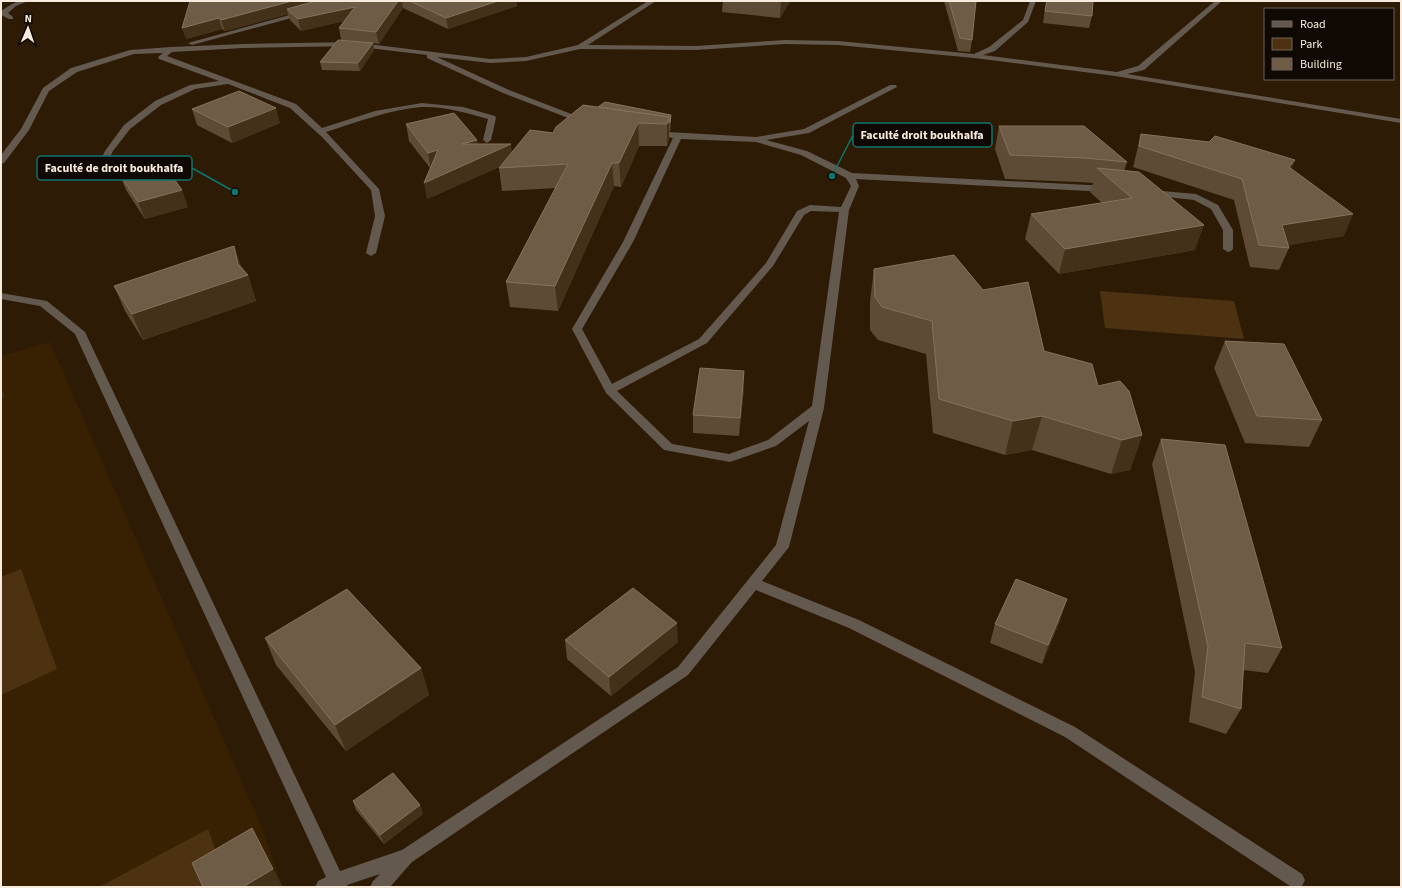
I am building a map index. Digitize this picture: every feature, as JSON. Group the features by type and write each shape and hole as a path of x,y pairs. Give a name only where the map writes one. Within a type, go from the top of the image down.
{"street":[{"path":"11,18 3,13 14,5 25,1"},
{"path":"580,47 653,1"},
{"path":"974,56 992,49 1026,21 1033,1"},
{"path":"1115,74 1142,68 1219,1"},
{"path":"312,11 168,50 162,57 293,106 321,131 375,189 380,216 371,253"},
{"path":"1,161 25,130 46,90 74,70 134,52 243,46 352,44 422,51 490,61 526,59 580,47 696,48 785,42 838,43 974,56 1115,74 1401,121"},
{"path":"422,51 470,76 591,125"},
{"path":"97,176 109,151 127,127 158,102 193,87 230,82"},
{"path":"756,140 806,131 893,86"},
{"path":"321,131 378,113 422,105 463,110 492,118 487,140"},
{"path":"646,132 678,136 756,140 804,153 850,176 1117,190"},
{"path":"678,136 628,242 577,329 610,390 668,447 730,458 772,443 818,408"},
{"path":"1,296 43,303 80,332 333,885 407,856 683,670 782,547 818,408 844,210 855,186 850,176"},
{"path":"1141,192 1196,197 1215,207 1228,230 1228,249"},
{"path":"610,390 703,341 770,264 800,213 810,208 844,210"},
{"path":"753,583 854,624 1070,732 1296,880"},
{"path":"379,887 407,856"}],"shaded area":[{"path":"50,342 262,828 283,887 1,887 1,356"}],"green space":[{"path":"1100,291 1234,301 1244,339 1105,328"},
{"path":"21,569 57,669 1,695 1,577"},
{"path":"208,829 228,887 99,887"}],"building":[{"path":"190,1 292,1 221,20 219,18 182,28"},
{"path":"316,1 398,1 376,32 339,28 355,7 298,19 287,9"},
{"path":"410,1 498,1 446,18"},
{"path":"949,1 976,1 972,40 960,38"},
{"path":"1047,1 1093,1 1092,16 1045,11"},
{"path":"338,40 373,43 358,63 320,62"},
{"path":"239,91 276,108 228,127 192,109"},
{"path":"605,102 671,115 670,123 669,117 598,107"},
{"path":"583,105 669,117 667,124 638,123 619,163 612,163 555,286 506,282 568,164 499,168 530,130 553,133 556,127"},
{"path":"454,113 477,140 462,144 511,144 424,183 438,150 428,153 406,124"},
{"path":"999,126 1084,126 1127,162 1085,158 1010,155"},
{"path":"1141,134 1209,142 1215,136 1295,160 1289,167 1353,214 1282,225 1289,248 1259,245 1242,179 1139,146"},
{"path":"162,162 182,190 138,202 119,173"},
{"path":"1097,168 1139,172 1204,225 1065,249 1031,214 1132,198"},
{"path":"234,246 238,264 248,275 132,314 114,286"},
{"path":"954,255 983,290 1028,282 1044,351 1092,364 1098,386 1120,381 1129,391 1142,435 1122,440 1042,416 1013,421 939,399 932,321 882,307 875,297 874,269"},
{"path":"1225,341 1284,344 1322,420 1257,416"},
{"path":"700,368 744,371 740,418 693,415"},
{"path":"1161,439 1225,445 1282,648 1245,643 1241,709 1202,697 1208,646"},
{"path":"1016,579 1067,599 1048,645 995,624"},
{"path":"633,588 677,623 609,677 565,640"},
{"path":"347,589 421,668 335,725 265,638"},
{"path":"393,773 420,805 380,835 353,801"},
{"path":"252,828 273,869 243,887 203,887 192,863"}],"place":[{"name":"Faculté droit boukhalfa","path":"832,176"},
{"name":"Faculté de droit boukhalfa","path":"235,192"}]}
